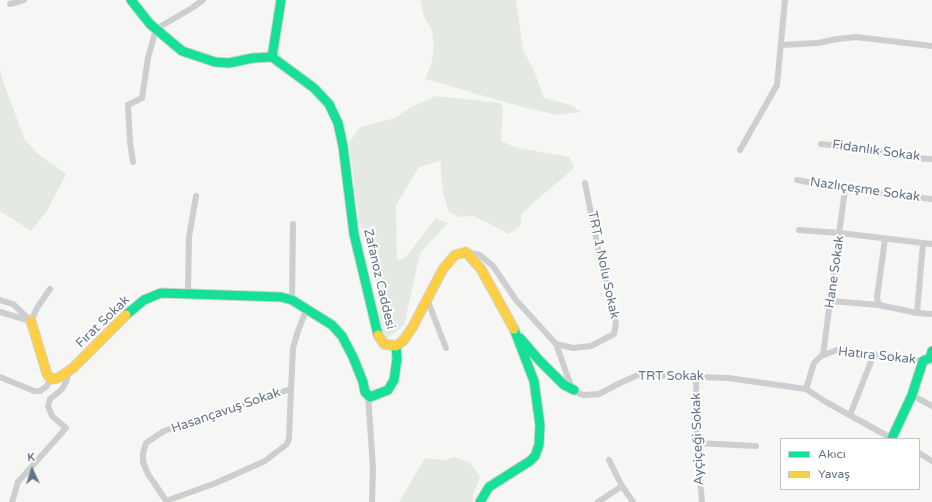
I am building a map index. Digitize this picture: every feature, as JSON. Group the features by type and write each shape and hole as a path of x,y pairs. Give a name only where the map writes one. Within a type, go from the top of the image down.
{"street":[{"path":"10,4 24,0"},
{"path":"131,0 150,24 182,51 215,62 228,63 253,58 272,57 281,0"},
{"path":"133,162 130,142 128,105 142,98 148,58 156,29 203,0"},
{"path":"740,150 777,85 782,45 785,0"},
{"path":"782,45 818,43 856,37 932,46"},
{"name":"Zafanoz Caddesi","path":"272,57 314,88 329,104 338,123 343,146 354,234 378,336 384,344 396,346 403,341 412,328 443,269 455,256 466,252"},
{"name":"Fidanlık Sokak","path":"821,144 872,150 910,158 932,159"},
{"name":"Nazlıçeşme Sokak","path":"797,180 845,189 932,199"},
{"name":"TRT 1 Nolu Sokak","path":"556,344 573,348 591,346 614,334 616,323 601,263 585,183"},
{"name":"Hane Sokak","path":"823,355 845,189"},
{"path":"188,293 189,237 196,196"},
{"path":"292,300 293,224"},
{"path":"799,230 840,233 932,244"},
{"path":"878,305 877,298 885,238"},
{"path":"917,313 923,243"},
{"path":"466,252 480,255 493,266 516,300 556,344 571,386 574,390"},
{"path":"466,252 481,269 516,332 534,381 540,424 539,445 535,456 530,461 489,487 480,502"},
{"path":"31,321 37,308 50,289"},
{"name":"Fırat Sokak","path":"51,379 58,378 69,370 98,344 120,320 144,300 161,293 281,297 292,300 307,308 332,325 342,336 363,382 365,392 368,395"},
{"path":"427,299 446,348"},
{"path":"0,300 13,304 31,321 47,374 51,379 46,387 40,391 34,392 0,377"},
{"path":"831,300 878,305 917,313 932,314"},
{"name":"Hasançavuş Sokak","path":"166,501 148,474 143,462 143,453 146,443 164,431 291,389 293,348 307,308"},
{"path":"0,312 31,321"},
{"path":"516,332 539,360 564,385 574,390"},
{"path":"372,502 373,468 368,395 370,397 388,390 394,380 397,359 396,346"},
{"name":"Hatıra Sokak","path":"806,389 814,363 823,355 837,350 929,358"},
{"path":"850,415 874,354"},
{"path":"893,438 929,358"},
{"path":"12,502 18,482 66,428 52,416 48,406 50,399 66,382 69,370"},
{"name":"TRT Sokak","path":"574,390 584,395 600,394 638,375 728,378 806,389 826,402 891,438"},
{"name":"Ayçiçeği Sokak","path":"696,376 697,443 702,502"},
{"path":"166,501 216,483 265,461 276,454 287,444 289,438 291,389"},
{"path":"912,395 932,406"},
{"path":"697,443 756,446"},
{"path":"920,454 932,461"},
{"path":"609,460 622,486 633,502"},
{"path":"598,502 622,486"}],"shaded area":[{"path":"420,0 516,0 523,50 533,68 544,98 571,105 581,112 558,115 526,108 425,79 431,65 434,48 432,30 424,16"},
{"path":"0,68 3,81 25,140 38,154 66,174 48,209 31,231 0,211"},
{"path":"436,96 501,103 503,109 501,141 517,148 570,157 574,168 522,213 520,226 509,234 474,216 460,217 449,212 444,196 441,161 419,167 396,205 397,260 404,259 436,218 448,223 420,253 404,325 387,339 379,328 380,308 386,296 377,286 360,224 349,143 360,127 395,118 411,107"},
{"path":"455,457 470,463 480,477 473,495 473,502 399,502 425,458 443,460"}],"traffic: fast":[{"path":"131,0 150,24 182,51 215,62 229,63 253,58 272,57 314,88 329,104 338,123 343,146 354,234 378,335"},
{"path":"272,57 281,0"},
{"path":"126,315 144,300 161,293 281,297 292,300 332,325 342,336 353,357 363,382 365,392 370,397 388,390 394,380 397,359 396,346"},
{"path":"480,502 489,487 530,461 535,456 539,445 540,425 534,381 514,329"},
{"path":"520,338 564,385 574,390"},
{"path":"892,438 912,395 923,361 930,358 932,351"}],"traffic: slow":[{"path":"378,335 384,344 396,346 403,341 412,328 443,269 455,255 466,252 481,269 514,329"},
{"path":"31,321 47,374 51,379 58,378 73,368 126,315"}]}
